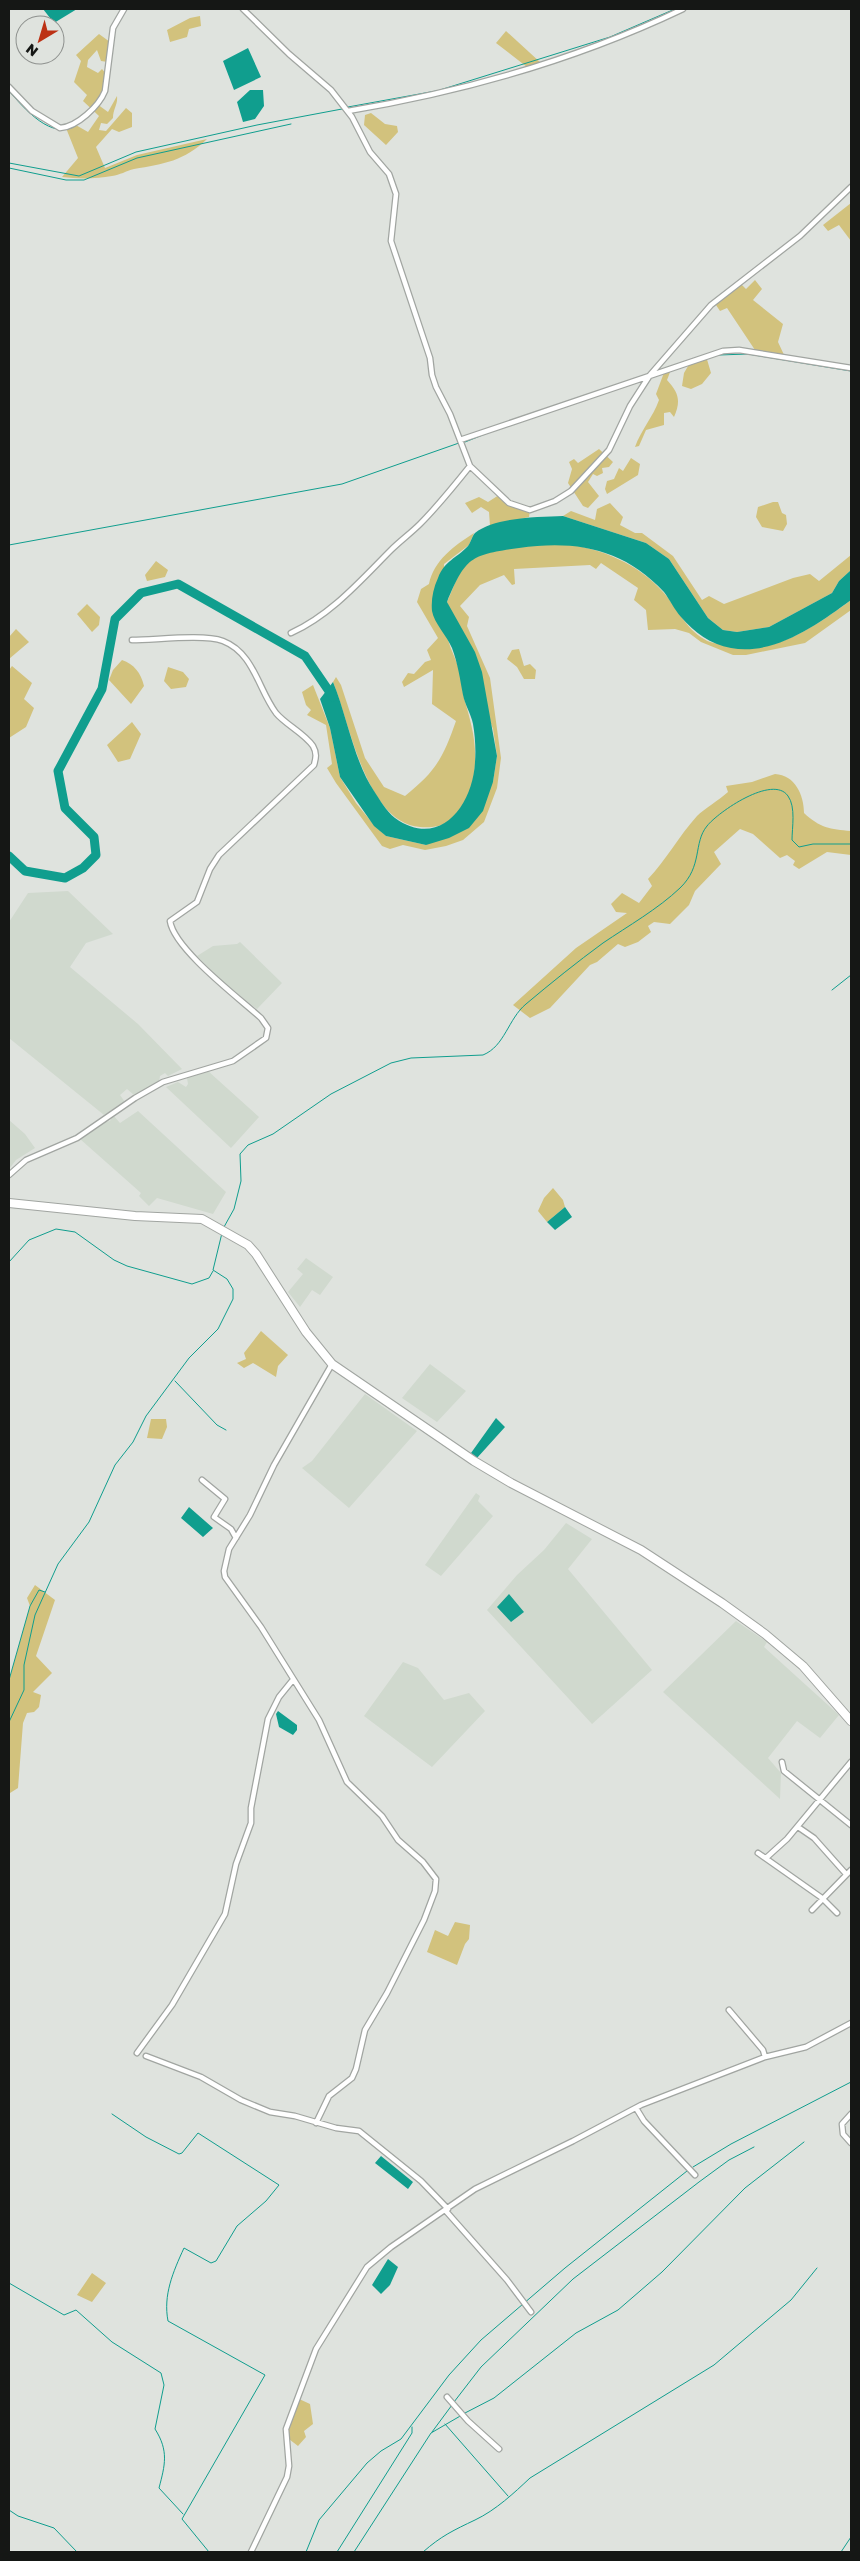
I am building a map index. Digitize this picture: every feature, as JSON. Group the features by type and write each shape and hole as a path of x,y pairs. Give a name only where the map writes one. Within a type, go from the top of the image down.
{"main road":[{"path":"9,1203 134,1216 202,1219 234,1236 248,1245 256,1254 306,1332 332,1364 487,1469 641,1550 722,1603 765,1634 803,1666 851,1720"}],"street":[{"path":"9,87 44,120 60,128 74,124 102,100 105,91 113,28 124,9"},
{"path":"243,9 289,54 316,76 348,111 370,152 389,174 395,186 391,241 430,358 432,374 470,466 509,503 530,510 555,501 571,491 609,450 630,406 650,375 711,305 800,236 851,187"},
{"path":"348,111 391,104 461,87 596,47 632,33 683,9"},
{"path":"460,440 723,351 739,350 851,368"},
{"path":"291,633 302,628 338,602 365,578 419,524 470,466"},
{"path":"9,1175 26,1160 77,1138 163,1082 233,1061 266,1038 268,1028 261,1018 190,953 174,934 170,921 197,902 210,869 219,855 314,764 314,750 307,740 277,714 261,688 246,657 225,642 209,638 132,640"},
{"path":"316,2123 330,2096 345,2085 354,2074 365,2030 387,1993 424,1920 435,1891 436,1879 423,1862 398,1840 382,1816 347,1782 319,1720 292,1681 260,1627 225,1577 224,1571 228,1555 236,1538 250,1516 274,1465 332,1364"},
{"path":"202,1480 226,1499 214,1517 231,1530 236,1538"},
{"path":"137,2053 172,2005 225,1914 236,1864 251,1823 251,1808 268,1719 279,1697 292,1681"},
{"path":"782,1762 784,1771 851,1825"},
{"path":"766,1858 798,1827 851,1762"},
{"path":"798,1827 814,1838 846,1874"},
{"path":"758,1853 822,1898 838,1914"},
{"path":"812,1910 851,1870"},
{"path":"729,2010 763,2050 766,2057"},
{"path":"251,2552 287,2477 289,2466 286,2429 316,2349 367,2267 428,2220 446,2210 475,2189 573,2142 663,2094 766,2057 806,2047 851,2023"},
{"path":"146,2056 201,2077 241,2100 270,2112 359,2131 421,2180 508,2280 531,2312"},
{"path":"636,2108 644,2121 695,2176"},
{"path":"851,2114 842,2124 843,2134 851,2143"},
{"path":"447,2396 468,2421 499,2449"}],"shaded area":[{"path":"200,16 201,26 189,29 187,37 170,42 167,30 190,18"},
{"path":"506,31 541,63 527,67 496,43"},
{"path":"99,34 110,42 108,62 101,61 97,50 88,60 87,67 98,73 102,69 107,75 105,91 97,104 108,112 117,96 117,99 113,118 107,124 101,123 99,130 106,131 126,108 132,113 132,127 119,132 112,129 96,147 105,168 137,155 207,139 182,157 164,163 106,177 62,177 78,158 66,128 74,124 88,132 99,116 83,101 87,95 74,82 81,61 76,55"},
{"path":"371,113 385,124 397,126 398,132 386,145 364,125 365,115"},
{"path":"851,203 851,241 839,225 828,231 823,225"},
{"path":"755,280 762,289 753,300 783,324 778,342 785,357 757,353 727,308 720,311 714,302 741,284 746,289"},
{"path":"706,356 711,373 702,384 691,389 682,386 684,373 691,361"},
{"path":"672,367 667,380 678,397 678,406 674,417 670,412 664,413 664,425 646,430 639,446 635,447 659,400 656,394 665,370"},
{"path":"599,449 613,462 609,467 602,468 603,473 597,476 593,474 588,482 599,496 588,508 583,506 568,483 572,469 569,462 574,459 578,463"},
{"path":"631,458 640,464 638,475 607,494 605,489 607,481 614,479 619,468 623,471"},
{"path":"499,495 509,503 530,510 529,517 490,526 489,512 481,507 472,513 465,503 479,497 488,502"},
{"path":"778,502 782,513 786,515 787,524 783,531 762,527 756,517 758,507"},
{"path":"610,503 623,517 620,525 635,533 642,533 673,556 702,600 709,596 724,604 793,578 810,574 819,581 851,555 851,570 839,581 832,593 769,627 737,632 723,630 708,618 669,559 646,543 563,516 571,511 595,520 597,509"},
{"path":"474,533 469,545 444,564 446,631 460,672 463,695 472,729 475,744 475,770 472,786 461,809 442,825 420,827 401,821 386,808 373,790 354,745 333,682 336,677 341,685 365,758 384,787 405,796 424,779 437,763 447,745 456,721 432,704 433,670 404,687 402,682 408,673 414,674 425,662 431,660 427,650 438,638 417,602 421,589 429,584 440,561 459,543"},
{"path":"564,544 592,549 631,566 664,593 692,630 713,643 737,648 755,648 772,644 805,630 851,600 851,610 805,643 746,655 733,655 701,642 689,633 675,629 648,630 646,610 634,600 638,588 601,563 596,569 590,565 514,569 515,584 512,585 504,575 480,585 460,606 469,617 467,626 490,678 501,758 497,788 484,822 463,840 425,850 403,845 390,849 382,846 327,768 332,764 326,725 307,715 311,710 306,705 302,692 313,685 330,728 340,777 356,803 386,836 426,845 493,782 497,756 493,729 447,602 455,582 466,564 484,554 512,548"},
{"path":"156,561 168,570 165,577 147,581 145,575"},
{"path":"87,604 100,617 99,625 92,632 77,614"},
{"path":"16,629 29,642 9,659 9,637"},
{"path":"519,649 524,666 530,664 536,670 535,679 524,679 517,667 507,659 512,650"},
{"path":"122,660 136,670 144,686 131,704 109,680 113,670"},
{"path":"12,666 32,683 24,699 34,708 26,727 9,738 9,670"},
{"path":"168,667 183,672 189,679 186,687 171,689 164,681"},
{"path":"132,722 141,734 130,759 118,762 107,745"},
{"path":"775,774 782,775 793,782 800,793 804,813 815,822 826,827 851,831 851,855 827,852 799,869 793,865 795,861 787,855 780,858 753,834 740,829 714,852 721,864 695,891 689,905 670,924 654,922 648,926 651,932 638,942 625,947 618,944 597,962 590,965 550,1008 530,1018 513,1005 576,948 627,913 616,912 611,904 622,893 639,903 652,886 648,879 697,816 728,792 726,786 752,782"},
{"path":"68,891 113,934 86,943 70,967 138,1024 182,1069 168,1076 165,1073 160,1076 159,1082 134,1095 127,1089 120,1095 125,1102 104,1115 9,1038 9,922 28,893"},
{"path":"240,942 282,983 257,1009 222,981 197,956 213,946 237,944"},
{"path":"208,1071 259,1117 231,1148 166,1087 178,1082 186,1087 188,1084 187,1078"},
{"path":"138,1111 226,1192 213,1214 157,1198 149,1206 139,1196 141,1193 80,1139 100,1123 110,1121 113,1115 120,1123"},
{"path":"9,1120 25,1134 35,1148 16,1160 9,1169"},
{"path":"553,1188 563,1200 565,1207 547,1222 538,1211 544,1198"},
{"path":"306,1258 333,1277 320,1295 312,1290 300,1307 288,1292 303,1274 297,1269"},
{"path":"261,1331 288,1355 278,1366 276,1377 253,1363 244,1368 237,1363 246,1359 244,1353"},
{"path":"430,1364 466,1391 437,1422 402,1398"},
{"path":"365,1394 417,1431 349,1508 302,1468 312,1461"},
{"path":"151,1419 166,1419 167,1427 162,1439 147,1438"},
{"path":"476,1493 480,1496 478,1501 493,1516 441,1576 425,1565"},
{"path":"566,1523 592,1539 568,1569 652,1670 592,1724 487,1610 517,1575 544,1550"},
{"path":"35,1585 55,1600 36,1656 52,1673 33,1692 41,1695 39,1707 34,1712 27,1713 23,1723 18,1788 10,1793 9,1799 9,1680 30,1606 27,1598"},
{"path":"736,1621 767,1642 764,1647 839,1715 820,1738 797,1721 768,1758 781,1773 780,1799 663,1692"},
{"path":"403,1662 418,1668 444,1700 469,1693 485,1711 432,1767 364,1716"},
{"path":"455,1922 470,1925 469,1939 465,1944 457,1965 427,1952 435,1930 448,1936"},
{"path":"92,2273 106,2283 92,2302 77,2295"},
{"path":"297,2398 310,2404 313,2424 304,2431 306,2437 298,2446 285,2436"}],"water":[{"path":"43,9 77,9 65,16 48,15"},
{"path":"248,48 261,77 234,90 223,61"},
{"path":"250,90 263,90 264,106 255,119 243,122 237,102"},
{"path":"563,516 646,543 669,559 708,618 723,630 737,632 769,627 832,593 839,581 851,570 851,600 825,619 780,643 747,649 731,648 716,644 697,633 676,611 664,592 632,565 597,550 560,545 540,546 480,556 465,567 447,602 475,652 482,672 497,756 493,782 483,811 469,828 449,838 426,845 386,836 374,826 340,777 330,728 320,699 333,682 361,766 383,805 395,818 411,827 426,829 440,826 451,818 461,807 473,778 475,743 473,724 464,699 454,654 432,611 432,599 436,582 447,563 468,546 475,533 484,528 518,519"},
{"path":"565,1207 572,1217 555,1230 547,1222"},
{"path":"496,1418 505,1427 477,1458 471,1453"},
{"path":"189,1507 213,1528 203,1537 181,1518"},
{"path":"509,1594 524,1612 511,1622 497,1607"},
{"path":"278,1711 297,1725 297,1730 293,1735 279,1727 276,1714"},
{"path":"381,2156 413,2182 408,2189 375,2163"},
{"path":"388,2259 398,2267 390,2285 381,2294 372,2285"}],"waterway":[{"path":"440,90 610,37 675,9"},
{"path":"281,49 291,58"},
{"path":"9,91 22,106 39,121 48,126 68,129 77,125"},
{"path":"348,107 436,91"},
{"path":"9,163 79,176 136,152 257,125 342,109"},
{"path":"9,168 66,180 84,180 137,158 291,124"},
{"path":"719,355 748,354 851,371"},
{"path":"465,442 495,430"},
{"path":"9,545 342,484 459,443"},
{"path":"9,856 25,871 65,878 83,868 96,855 94,837 65,808 58,771 102,689 115,619 141,593 178,584 305,656 333,697"},
{"path":"224,1227 234,1209 241,1181 240,1154 248,1145 273,1134 331,1094 391,1063 411,1058 483,1055 490,1051 502,1039 515,1017 526,1004 593,950 653,910 680,888 692,871 703,833 707,826 722,812 759,792 771,789 781,790 788,796 792,806 792,840 799,847 813,844 851,844"},
{"path":"832,990 851,975"},
{"path":"9,1262 29,1240 56,1229 75,1232 114,1260 127,1266 192,1284 209,1278 213,1271"},
{"path":"9,1722 24,1690 24,1665 35,1615 58,1564 89,1522 115,1465 133,1442 146,1416 189,1358 218,1329 233,1299 233,1289 227,1279 213,1270 222,1233"},
{"path":"175,1381 217,1425 226,1430"},
{"path":"9,1680 30,1606 39,1590 45,1592"},
{"path":"9,1742 9,1756"},
{"path":"693,2167 731,2144 851,2082"},
{"path":"112,2114 146,2137 179,2154 182,2153 198,2133 279,2185 266,2201 237,2226 216,2261 211,2263 184,2248 168,2293 168,2321 265,2375 182,2519 209,2552"},
{"path":"465,2413 494,2398 576,2333 618,2310 662,2272 745,2188 804,2142"},
{"path":"454,2402 481,2367 573,2279 729,2160 754,2147"},
{"path":"306,2552 319,2520 367,2463 381,2451 401,2439 449,2375 481,2340 565,2268 687,2171"},
{"path":"423,2552 448,2534 483,2516 530,2478 714,2365 791,2300 817,2268"},
{"path":"9,2283 64,2315 76,2310 112,2342 161,2373 164,2385 155,2429 164,2451 163,2472 159,2488 183,2514"},
{"path":"432,2432 452,2405"},
{"path":"354,2552 431,2433 462,2415"},
{"path":"445,2424 508,2496"},
{"path":"337,2552 412,2433 412,2427"},
{"path":"9,2510 18,2516 54,2528 77,2552"},
{"path":"841,2552 851,2537"}]}
